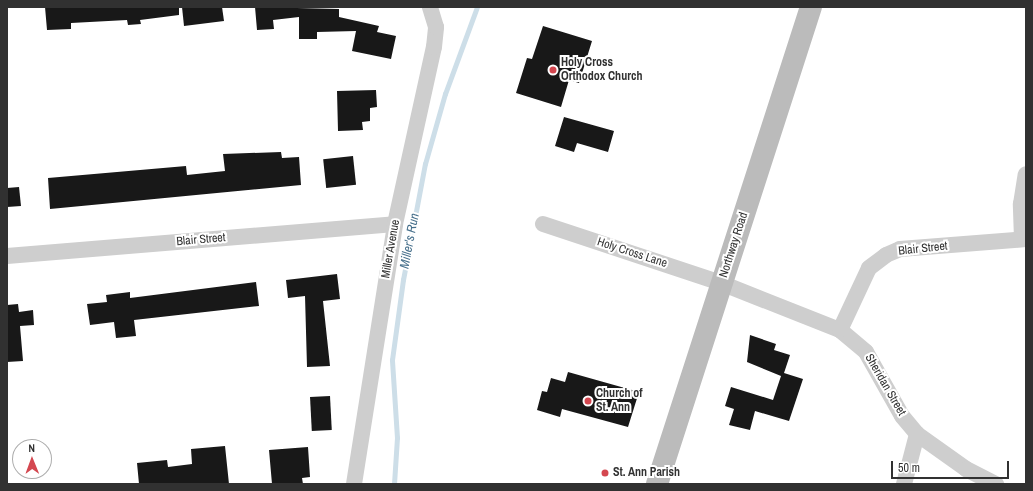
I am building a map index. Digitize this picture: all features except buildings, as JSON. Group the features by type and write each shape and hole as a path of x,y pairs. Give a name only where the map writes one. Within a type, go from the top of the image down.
{"street":[{"name":"Northway Road","path":"657,484 811,7"},
{"name":"Miller Avenue","path":"354,484 395,224 434,47 432,12"},
{"path":"1024,239 1021,204 1026,174"},
{"name":"Blair Street","path":"7,256 395,224"},
{"name":"Holy Cross Lane","path":"543,224 721,283"},
{"name":"Blair Street","path":"840,330 869,268 886,255 900,250 1024,239"},
{"name":"Sheridan Street","path":"721,283 840,330 866,352 902,416 917,434 966,468 996,484"},
{"path":"904,484 917,434"}],"waterway":[{"name":"Miller's Run","path":"394,484 397,438 392,360 403,280 425,164 445,94 477,7"}],"place":[{"name":"Holy Cross Orthodox Church","path":"553,70"},
{"name":"Church of St. Ann","path":"588,401"},
{"name":"St. Ann Parish","path":"605,473"}]}
